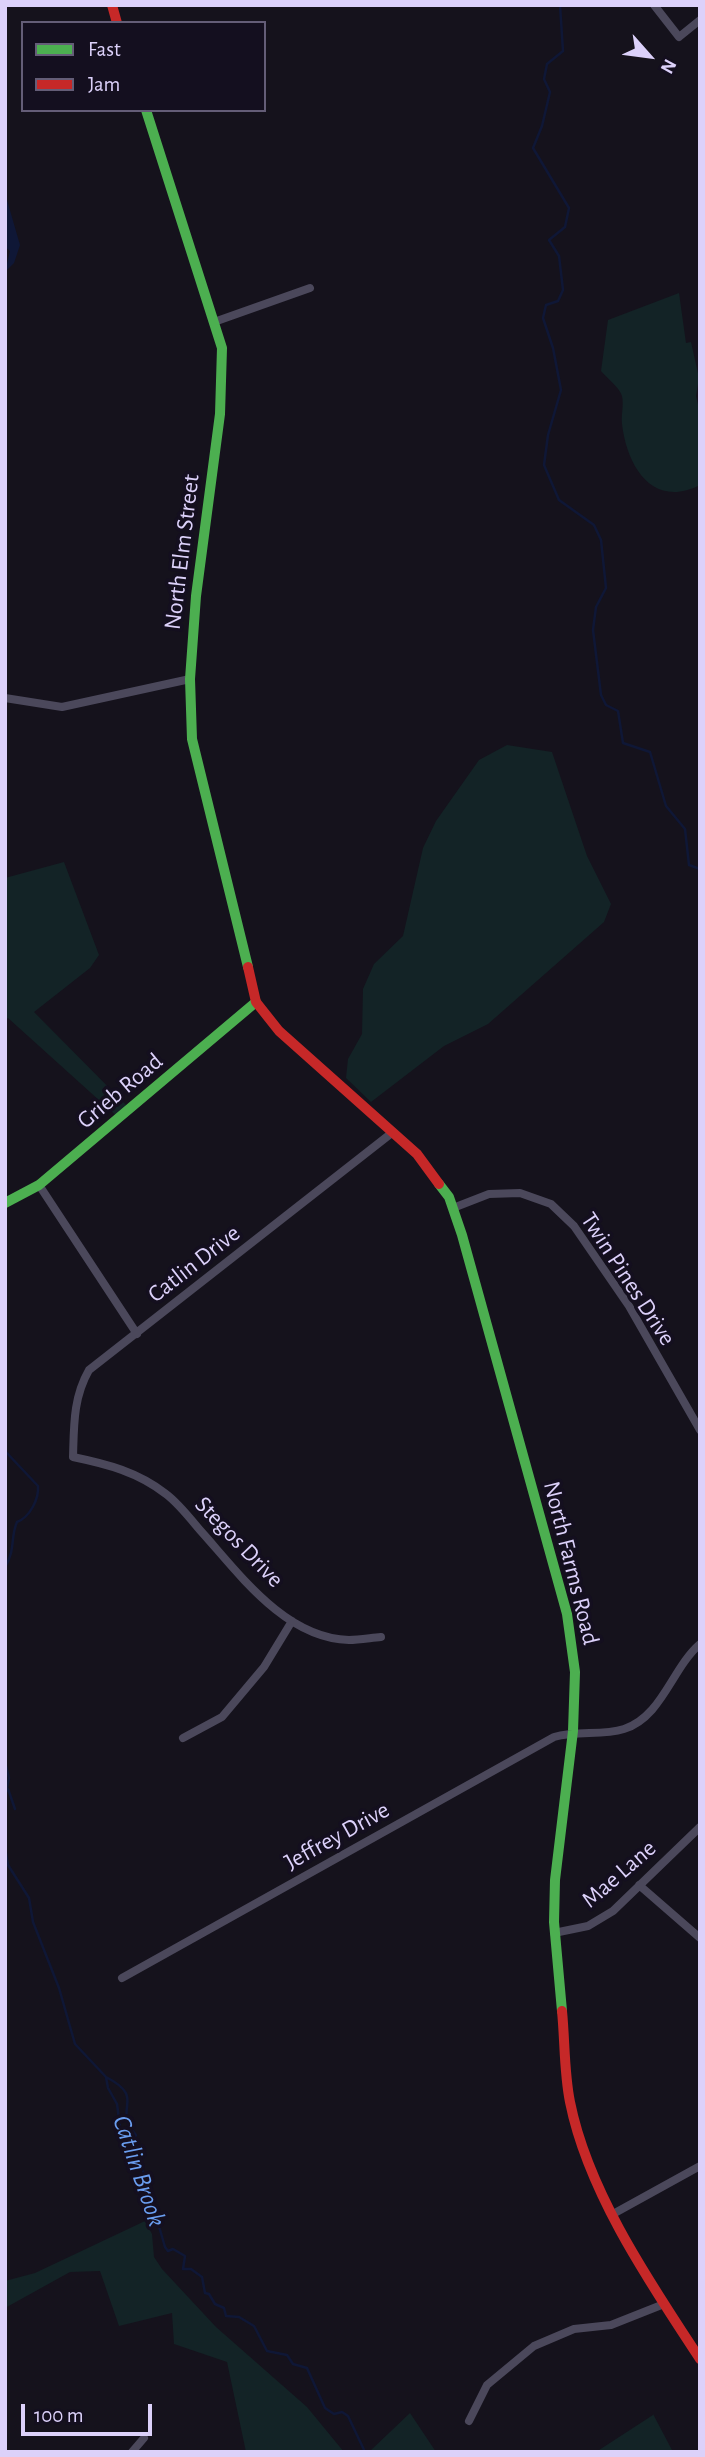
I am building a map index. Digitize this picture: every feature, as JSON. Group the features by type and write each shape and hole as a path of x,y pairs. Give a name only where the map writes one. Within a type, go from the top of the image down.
{"main road":[{"name":"North Elm Street","path":"147,112 222,348 220,414 196,596 190,680 192,739 256,1002"},
{"name":"North Farms Road","path":"256,1002 312,1063 417,1154 449,1197 453,1208 567,1614 575,1672 573,1731 555,1880 554,1933 570,2102 593,2177 664,2304 700,2359"},
{"name":"Grieb Road","path":"5,1203 39,1185 256,1002"}],"street":[{"path":"654,5 679,37 700,20"},
{"path":"214,322 310,288"},
{"path":"5,698 62,707 190,680"},
{"name":"Catlin Drive","path":"73,1457 75,1408 80,1386 89,1370 393,1132"},
{"path":"39,1185 137,1334"},
{"name":"Twin Pines Drive","path":"453,1208 489,1194 520,1193 551,1204 574,1226 629,1306 700,1430"},
{"name":"Stegos Drive","path":"73,1457 113,1466 141,1477 168,1495 244,1580 292,1621 324,1636 349,1640 381,1637"},
{"path":"183,1738 222,1717 264,1667 292,1621"},
{"path":"573,1731 598,1734 627,1728 656,1705 687,1656 700,1644"},
{"name":"Jeffrey Drive","path":"122,1978 554,1737 573,1731"},
{"name":"Mae Lane","path":"554,1933 588,1926 613,1912 700,1827"},
{"path":"639,1885 700,1938"},
{"path":"613,2214 700,2166"},
{"path":"468,2421 487,2385 534,2346 574,2329 611,2325 664,2304"},
{"path":"132,2452 144,2438"}],"shaded area":[{"path":"679,293 686,343 691,342 699,378 696,396 700,413 700,485 683,491 669,492 656,488 636,469 625,440 621,393 601,371 608,320"},
{"path":"507,745 552,752 587,856 611,904 604,922 488,1024 444,1046 371,1102 346,1078 348,1059 362,1034 363,989 374,964 403,936 423,848 436,821 479,760"},
{"path":"64,862 99,955 90,968 34,1012 132,1111 121,1120 8,1018 5,1020 5,878"},
{"path":"145,2221 152,2234 154,2257 162,2269 216,2327 307,2407 344,2452 246,2452 227,2362 174,2344 172,2313 119,2326 100,2271 70,2272 5,2308 5,2281 35,2273"},
{"path":"410,2413 436,2452 369,2452"},
{"path":"653,2415 673,2452 596,2452"}],"water":[{"path":"5,193 20,245 14,263 5,272 10,251 5,247"}],"waterway":[{"path":"560,5 563,51 547,64 544,79 550,92 542,126 533,148 569,208 565,227 549,240 559,256 563,290 558,301 546,305 543,318 553,348 561,390 548,435 544,465 559,500 594,525 601,540 606,588 596,607 593,630 601,695 606,705 618,711 623,743 650,752 666,806 685,829 689,865 700,869"},
{"name":"Catlin Brook","path":"5,1451 38,1486 33,1507 17,1522 11,1555 5,1567"},
{"name":"Catlin Brook","path":"5,1762 9,1778 5,1797"},
{"path":"8,1789 15,1809"},
{"name":"Catlin Brook","path":"5,1848 8,1865 29,1898 33,1922 59,1988 75,2044 106,2077 108,2088 117,2104 121,2134 132,2141 127,2151 138,2154 165,2247 168,2251 173,2249 185,2256 183,2269 191,2269 202,2277 205,2293 209,2294 215,2304 224,2308 226,2316 239,2317 254,2326 267,2351 287,2355 293,2364 307,2368 325,2408 334,2414 342,2412 348,2416 365,2452"},
{"path":"106,2077 125,2091 127,2117 136,2135 132,2141"}],"traffic: fast":[{"path":"147,112 222,348 220,414 196,596 190,679 192,739 248,967"},
{"path":"5,1203 39,1185 256,1002"},
{"path":"439,1184 449,1197 462,1235 567,1614 575,1672 573,1731 555,1880 554,1922 562,2011"}],"traffic: jam":[{"path":"112,5 116,21"},
{"path":"248,967 256,1002 279,1031 417,1154 439,1184"},
{"path":"562,2011 570,2102 591,2169 623,2236 700,2359"}]}
